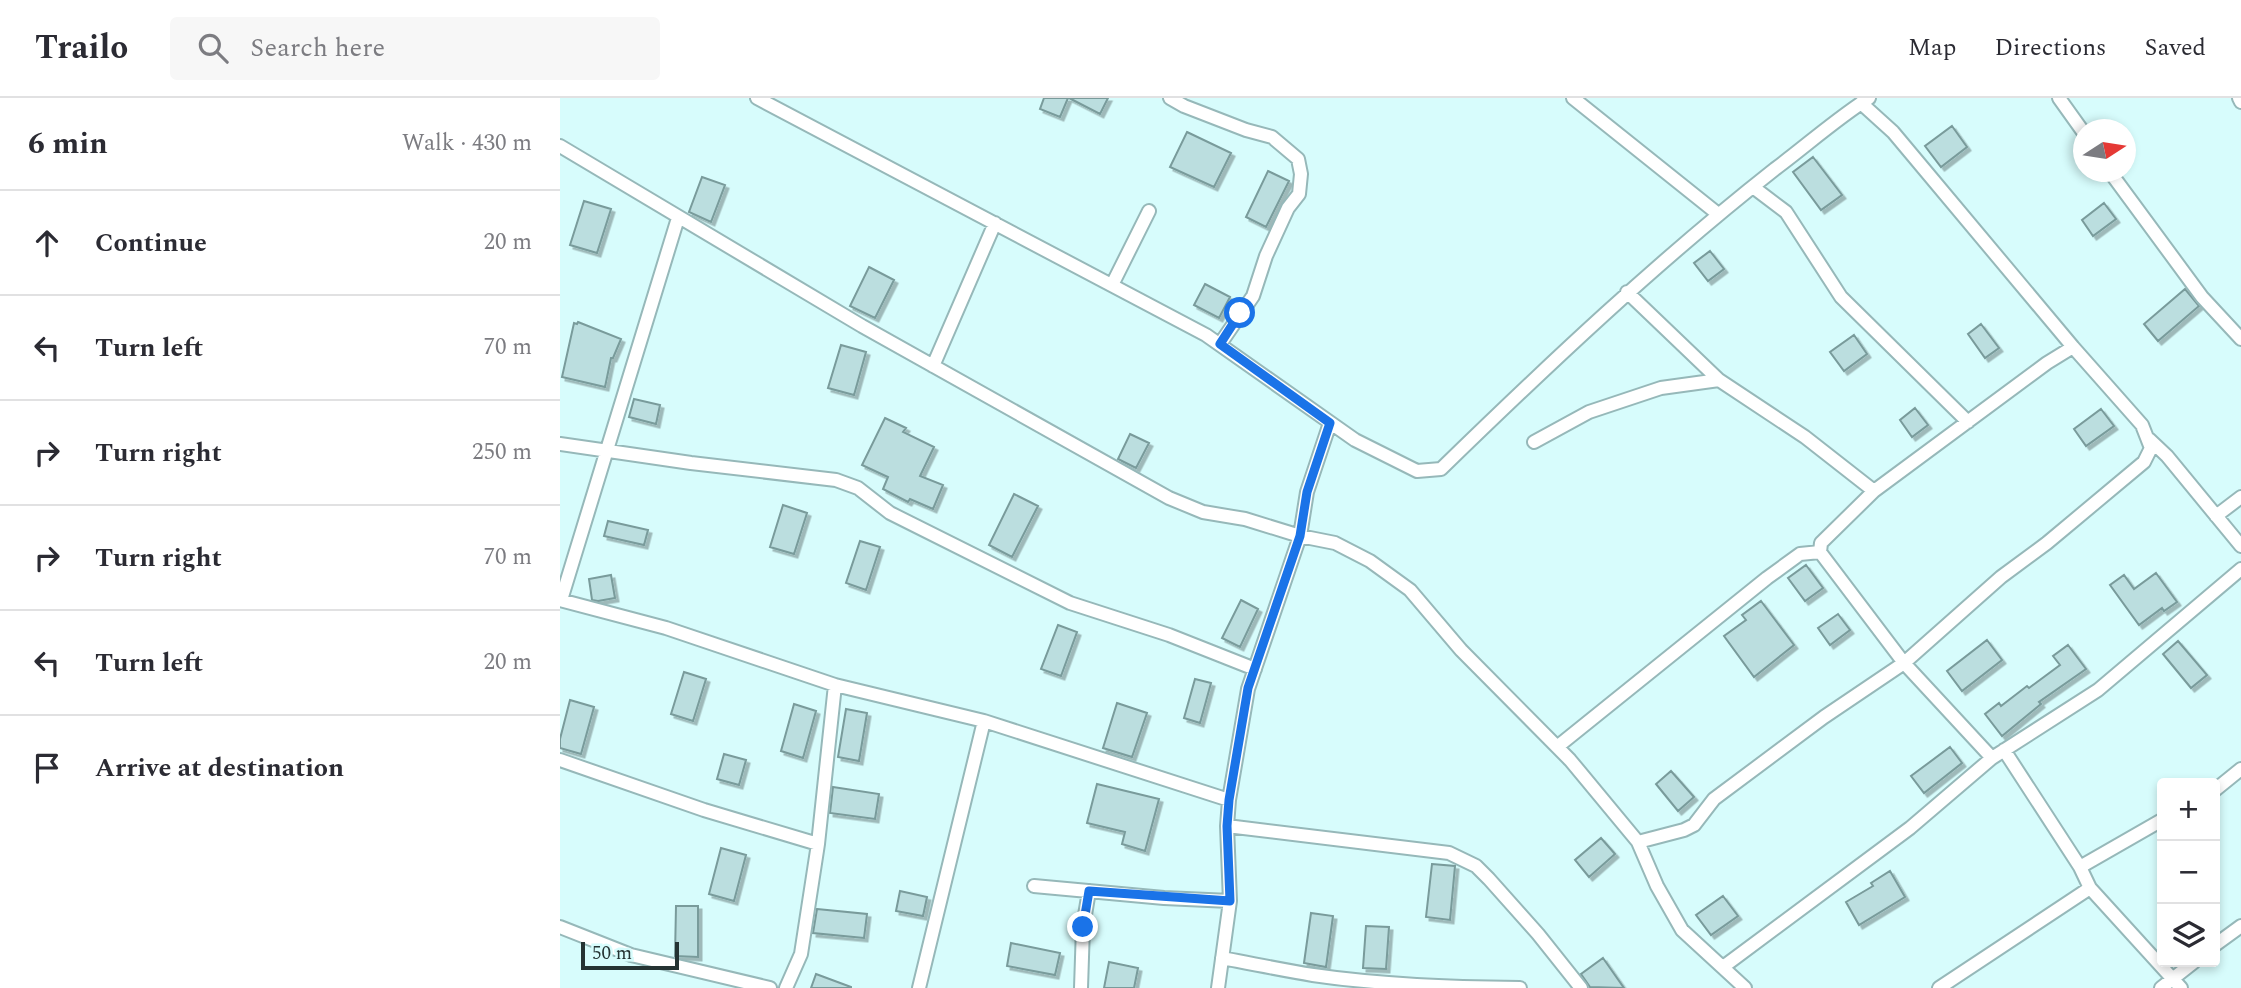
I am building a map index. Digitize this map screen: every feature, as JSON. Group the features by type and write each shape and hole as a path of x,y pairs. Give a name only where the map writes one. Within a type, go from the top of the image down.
{"street":[{"path":"757,98 1220,344 1355,440 1417,471 1441,469 1627,292 1718,214 1865,100 2142,425 2151,448 2144,462 2047,543 2001,577 1904,663 1714,799 1694,825 1638,842"},
{"path":"1170,98 1246,130 1272,137 1298,159 1301,174 1299,194 1288,208 1266,256 1253,296 1220,344"},
{"path":"1573,98 1718,214"},
{"path":"2059,98 2074,119"},
{"path":"562,152 933,366 1169,498 1203,512 1245,519 1300,536 1335,543 1370,561 1410,590 1461,650 1557,747 1638,842 1657,886 1682,930 1745,988"},
{"path":"2117,182 2202,297 2241,339"},
{"path":"1752,187 1786,212 1841,297 1968,422"},
{"path":"1112,285 1149,211"},
{"path":"678,218 560,600 666,628 835,685 984,721 1229,800"},
{"path":"933,366 995,223"},
{"path":"1627,292 1719,380 1805,437 1874,491"},
{"path":"1993,758 1904,663 1820,552 1821,543 1874,491 2047,363 2073,347"},
{"path":"1534,442 1589,412 1661,388 1719,380"},
{"path":"1219,988 1230,901 1227,826 1229,800 1248,688 1300,536 1307,492 1330,423"},
{"path":"2149,439 2167,456 2241,546"},
{"path":"560,444 836,480 858,488 890,513 1070,603 1169,635 1255,669"},
{"path":"2216,516 2241,497"},
{"path":"1557,747 1767,578 1800,555 1820,552"},
{"path":"1723,967 1910,828 1993,758 2098,690 2241,569"},
{"path":"786,988 801,954 818,844 835,685"},
{"path":"919,988 984,721"},
{"path":"2004,750 2080,867 2090,888 2177,984"},
{"path":"560,760 704,810 818,844"},
{"path":"2220,786 2241,769"},
{"path":"2080,867 2157,823"},
{"path":"1227,826 1449,853 1476,866 1489,879 1581,988"},
{"path":"1034,886 1230,901"},
{"path":"1939,988 2090,888"},
{"path":"1081,988 1083,927 1089,891"},
{"path":"2220,941 2241,926"},
{"path":"560,927 631,955 771,988"},
{"path":"1222,958 1373,985 1520,988"},
{"path":"2161,988 2177,984 2190,967"}],"building":[{"path":"1044,98 1068,98 1060,117 1040,109"},
{"path":"1069,98 1108,98 1100,114"},
{"path":"1952,126 1967,147 1941,167 1925,146"},
{"path":"1187,132 1231,153 1214,187 1170,167"},
{"path":"1813,157 1842,195 1821,210 1793,172"},
{"path":"1268,171 1289,181 1266,227 1246,217"},
{"path":"702,177 725,185 711,222 689,212"},
{"path":"584,201 611,209 597,253 570,245"},
{"path":"2104,203 2116,219 2093,236 2082,220"},
{"path":"1710,251 1724,269 1708,281 1694,263"},
{"path":"869,267 894,280 875,318 850,306"},
{"path":"1205,284 1230,297 1219,318 1194,305"},
{"path":"2185,289 2199,306 2158,341 2144,324"},
{"path":"578,322 621,339 611,358 605,387 562,377 574,323"},
{"path":"1981,324 1999,348 1985,358 1968,334"},
{"path":"1854,335 1867,354 1844,371 1830,352"},
{"path":"841,345 866,352 854,395 828,388"},
{"path":"634,399 660,405 656,424 629,417"},
{"path":"1915,408 1928,425 1912,437 1900,420"},
{"path":"2101,409 2114,426 2086,446 2074,429"},
{"path":"885,418 906,428 903,432 934,447 920,476 943,485 933,509 910,499 908,502 883,489 888,477 862,465"},
{"path":"1130,434 1149,443 1136,468 1118,459"},
{"path":"1014,494 1038,506 1012,557 989,545"},
{"path":"783,505 807,513 794,554 770,547"},
{"path":"608,521 648,530 644,545 604,536"},
{"path":"860,541 880,547 866,590 846,583"},
{"path":"1806,565 1823,588 1805,601 1788,578"},
{"path":"2156,573 2177,602 2164,611 2162,608 2139,625 2110,585 2124,575 2134,589"},
{"path":"611,575 615,598 592,600 589,579"},
{"path":"1241,600 1258,609 1240,647 1222,638"},
{"path":"1761,601 1794,645 1754,677 1724,636 1746,620 1742,615"},
{"path":"1838,614 1850,630 1830,645 1818,628"},
{"path":"1058,625 1077,632 1061,676 1041,669"},
{"path":"1987,640 2002,660 1962,691 1947,671"},
{"path":"2178,641 2207,675 2191,688 2163,654"},
{"path":"2068,645 2086,669 2039,702 2041,704 2002,736 1985,714 1999,703 2001,706 2027,686 2029,688 2060,665 2053,656"},
{"path":"684,672 706,679 693,721 671,714"},
{"path":"1195,679 1211,683 1200,723 1184,718"},
{"path":"570,700 594,707 581,754 560,748"},
{"path":"1117,703 1147,713 1132,757 1103,748"},
{"path":"794,704 816,711 803,758 781,751"},
{"path":"846,709 867,713 859,761 838,757"},
{"path":"1950,747 1962,763 1924,793 1911,776"},
{"path":"724,754 746,760 739,785 717,779"},
{"path":"1671,771 1694,797 1678,811 1656,784"},
{"path":"1097,784 1159,799 1145,851 1122,844 1125,832 1087,823"},
{"path":"833,787 879,794 875,819 830,813"},
{"path":"1601,838 1615,854 1589,877 1575,860"},
{"path":"721,848 746,855 734,901 709,894"},
{"path":"1432,864 1455,866 1450,920 1426,917"},
{"path":"1890,871 1905,897 1859,925 1846,902 1873,886 1871,883"},
{"path":"900,891 927,897 923,916 896,911"},
{"path":"1723,896 1738,916 1711,935 1696,915"},
{"path":"676,906 698,906 698,957 675,956"},
{"path":"817,909 867,914 864,938 813,933"},
{"path":"1311,913 1333,916 1326,967 1304,963"},
{"path":"1366,926 1389,927 1386,969 1363,968"},
{"path":"1011,943 1060,953 1055,975 1007,966"},
{"path":"1603,958 1624,988 1590,987 1581,974"},
{"path":"1109,962 1138,968 1134,988 1104,988"},
{"path":"816,974 851,987 851,988 811,988"}],"route":[{"path":"1083,927 1089,891 1230,901 1227,826 1229,800 1248,688 1300,536 1307,492 1330,423 1220,344 1240,313"}]}
